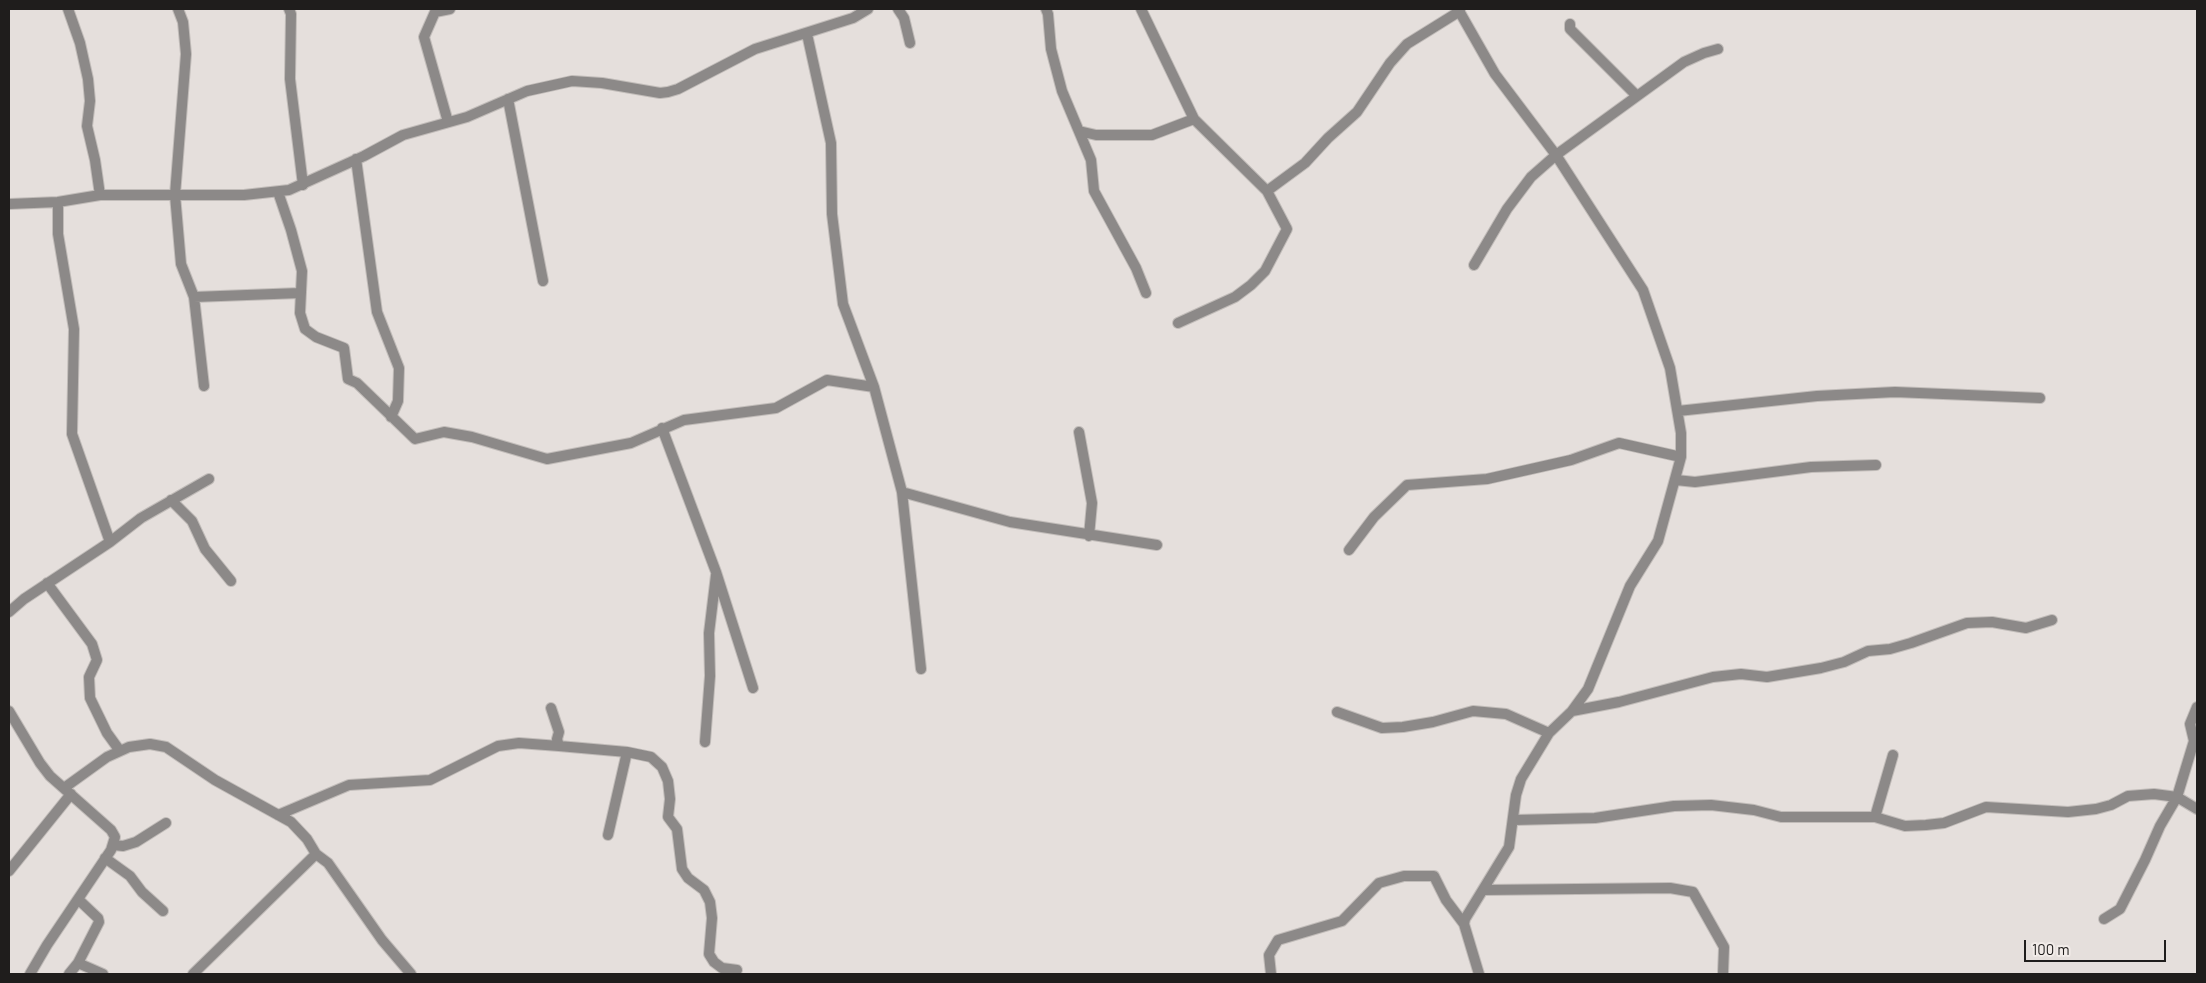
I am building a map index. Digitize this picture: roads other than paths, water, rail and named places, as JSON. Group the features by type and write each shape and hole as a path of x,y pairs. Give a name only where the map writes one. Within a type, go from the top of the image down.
{"street":[{"path":"68,9 80,43 88,79 90,100 87,126 95,160 100,195"},
{"path":"178,9 183,22 186,54 175,195 181,264 194,297 204,386"},
{"path":"289,9 291,14 290,79 303,185"},
{"path":"448,122 424,37 435,12 450,9"},
{"path":"9,204 58,202 100,195 244,195 278,192 303,185 403,134 467,117 527,91 572,81 602,83 660,93 668,92 678,89 755,49 853,18 868,9"},
{"path":"898,9 904,18 910,43"},
{"path":"1046,9 1051,49 1062,91 1091,160 1094,192 1136,268 1146,293"},
{"path":"1142,9 1194,119 1266,191 1287,229 1265,271 1251,285 1235,297 1178,323"},
{"path":"1266,191 1305,163 1328,138 1357,112 1390,63 1407,44 1459,10 1495,74 1541,138 1556,154 1643,290 1670,368 1681,432 1681,457 1658,541 1630,586 1588,689 1572,711 1549,732 1522,779 1516,796 1509,846 1464,924"},
{"path":"1570,24 1570,29 1636,95"},
{"path":"807,34 831,144 832,214 843,304 874,387 902,492 921,670"},
{"path":"1474,265 1507,209 1531,177 1556,154 1604,122 1636,95 1684,62 1704,52 1718,49"},
{"path":"508,100 543,281"},
{"path":"1079,131 1096,135 1152,135 1194,119"},
{"path":"356,159 377,312 399,368 398,401 392,417"},
{"path":"278,192 302,271 300,313 306,328 316,337 344,348 348,379 357,383 415,439 444,432 472,437 547,459 631,443 684,420 776,408 827,380 874,387"},
{"path":"58,202 58,234 74,328 72,434 110,542"},
{"path":"194,297 300,293"},
{"path":"1678,412 1817,396 1895,392 2040,398"},
{"path":"662,428 716,572 753,688"},
{"path":"1079,432 1092,502 1089,536"},
{"path":"1349,550 1374,517 1407,485 1487,479 1571,460 1619,443 1681,457"},
{"path":"1676,480 1695,482 1811,468 1876,465"},
{"path":"9,612 48,583 110,542 140,518 209,479"},
{"path":"902,492 1010,522 1089,536 1157,545"},
{"path":"171,500 192,522 205,549 231,582"},
{"path":"705,742 710,676 709,633 716,572"},
{"path":"48,583 92,644 97,660 89,677 90,698 107,733 120,752"},
{"path":"1572,711 1619,702 1713,677 1741,674 1767,677 1822,668 1844,662 1863,652 1911,643 1967,623 1992,622 2026,628 2052,620"},
{"path":"2104,919 2120,909 2160,826 2177,797 2194,741 2190,724 2197,707"},
{"path":"551,708 559,732 557,739 559,746"},
{"path":"9,711 40,763 67,791 111,830 115,837 113,845 105,858 30,974"},
{"path":"1337,712 1382,728 1433,722 1474,711 1506,714 1549,732"},
{"path":"278,815 349,785 430,780 498,746 519,743 627,752 651,757 662,767 668,781 670,799 668,818 677,830 682,869 688,878 704,890 710,902 709,954 714,962 722,968 737,970"},
{"path":"9,870 67,791 107,757 128,747 150,744 166,747 215,780 291,822 307,839 316,854 328,863 382,940 410,974"},
{"path":"608,835 627,752"},
{"path":"1875,817 1893,755"},
{"path":"1514,820 1595,818 1674,806 1711,805 1754,810 1781,817 1875,817 1905,826 1944,823 1986,807 2068,812 2096,809 2111,805 2128,796 2154,794 2177,797 2197,808"},
{"path":"113,845 123,846 136,842 166,822"},
{"path":"193,974 316,854"},
{"path":"105,858 130,876 142,892 163,910"},
{"path":"1271,974 1269,955 1278,940 1342,921 1380,883 1404,876 1434,876 1446,900 1464,924 1480,974"},
{"path":"1482,890 1670,888 1694,892 1724,947 1723,974"},
{"path":"70,974 78,963 99,922 98,918 78,899"},
{"path":"78,963 103,974"}]}
